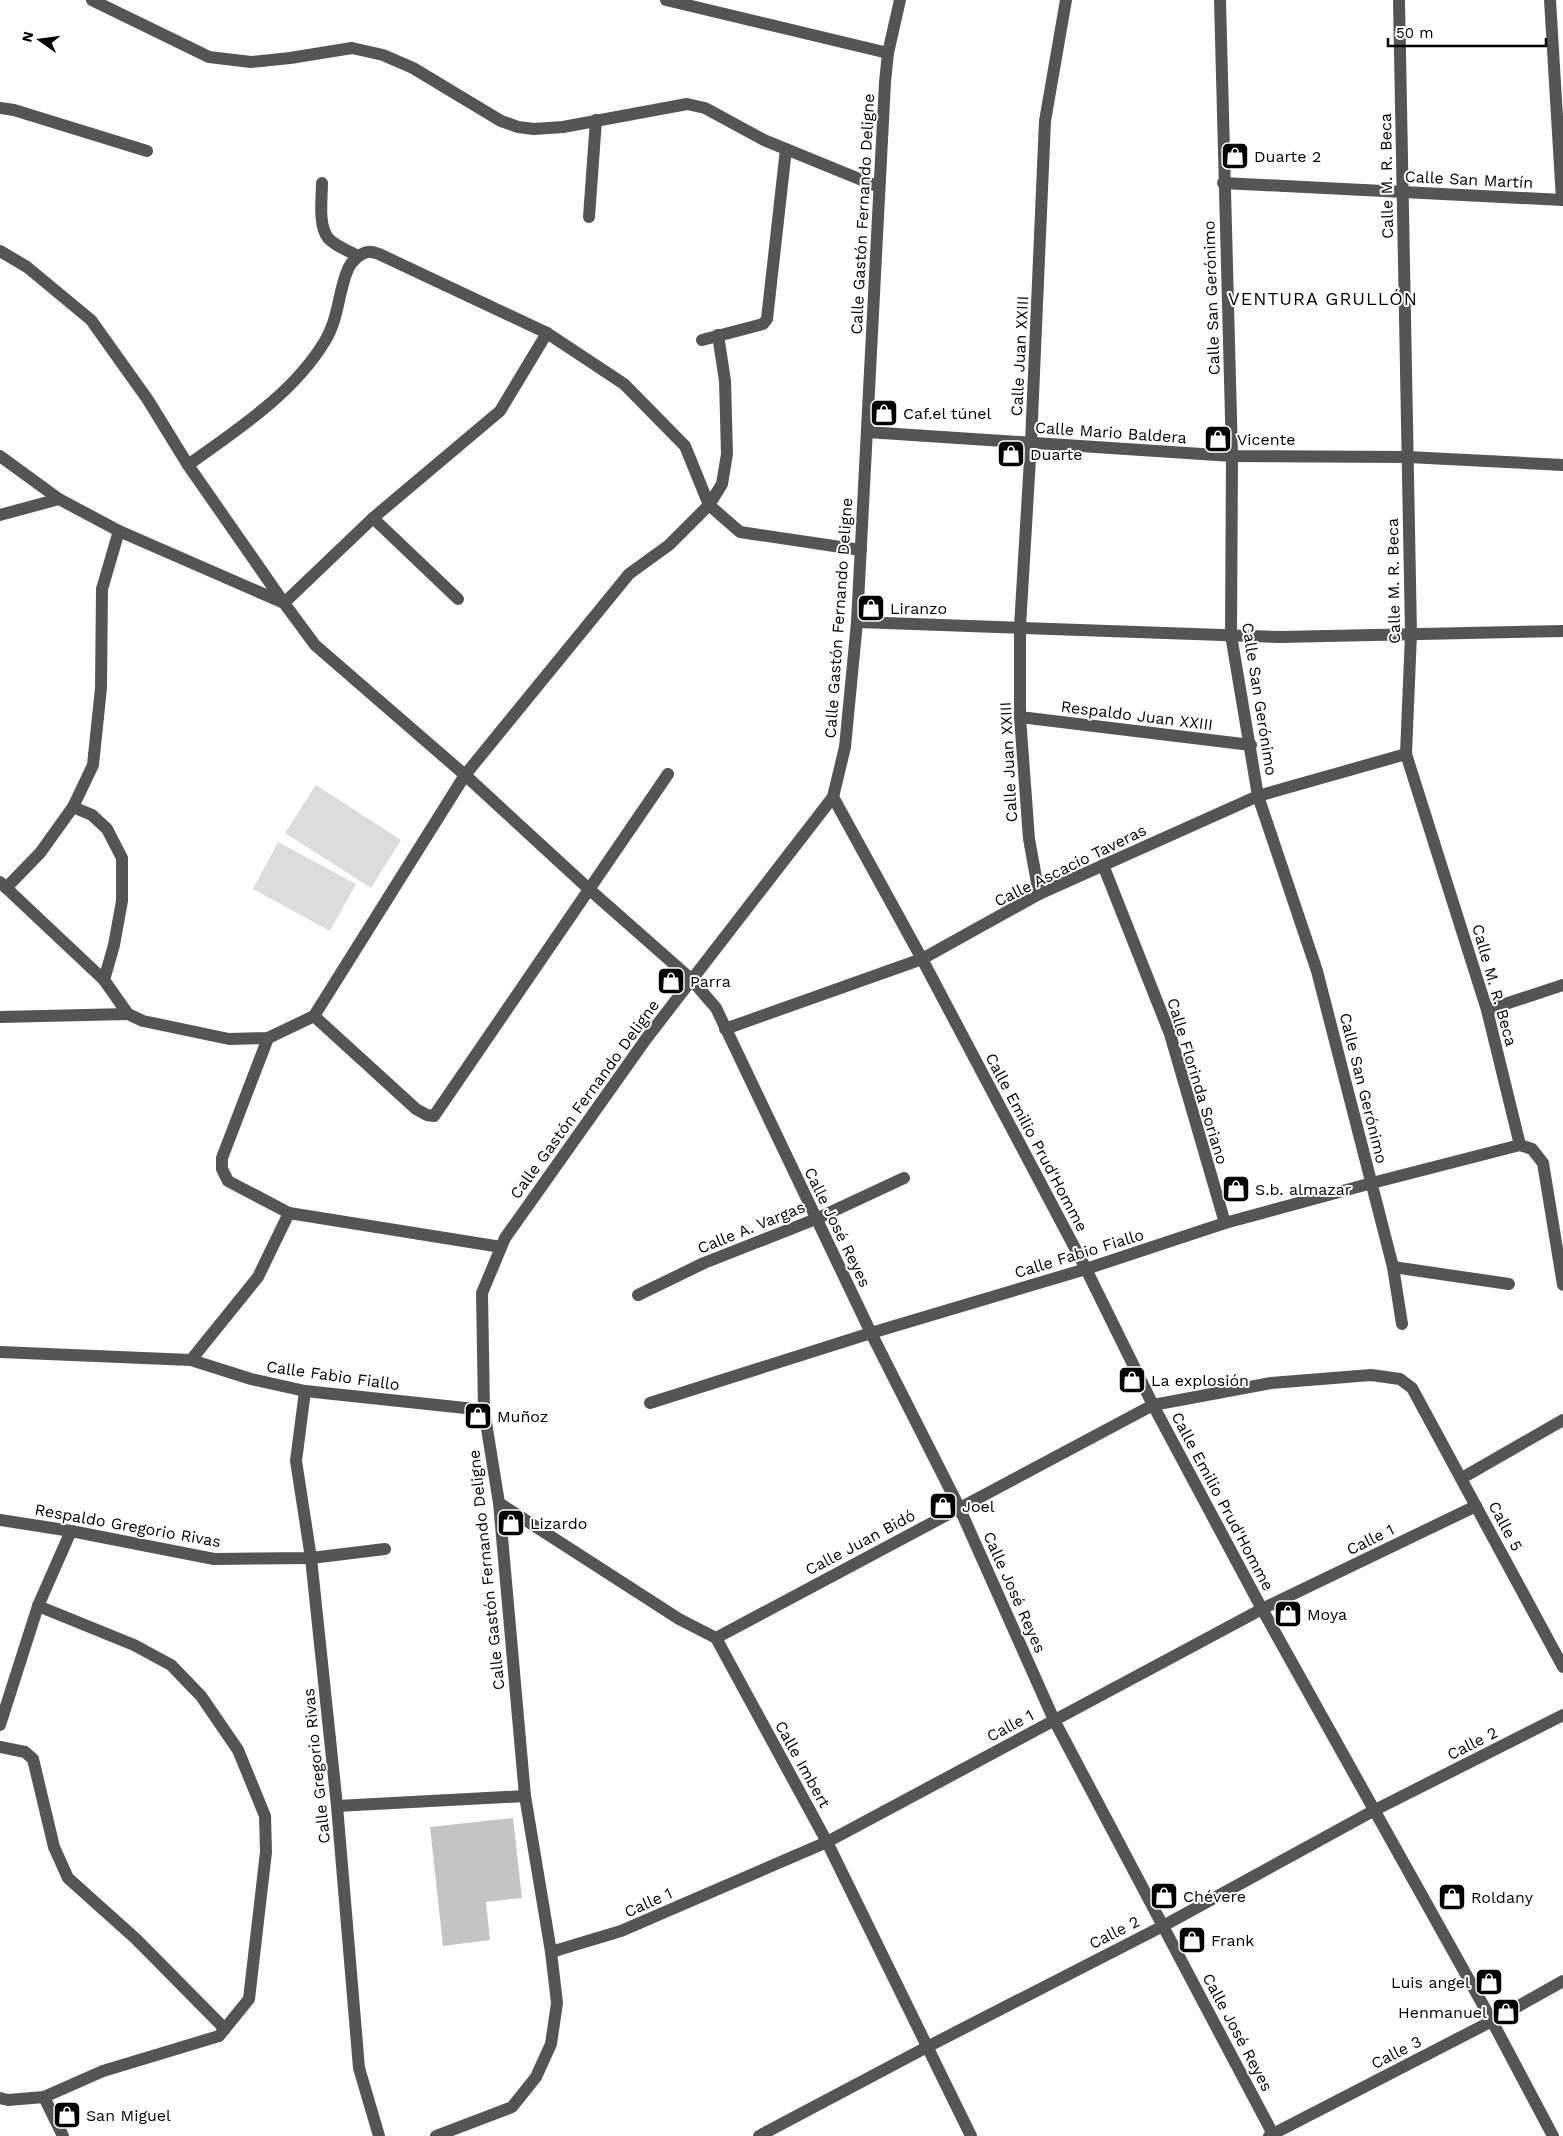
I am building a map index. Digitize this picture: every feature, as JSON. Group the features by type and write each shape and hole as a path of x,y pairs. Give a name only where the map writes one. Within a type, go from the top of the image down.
{"street":[{"path":"92,0 209,56 251,62 352,48 383,55 413,68 501,121 518,127 534,129 563,127 687,104 706,108 764,140 879,187"},
{"path":"666,0 888,53"},
{"name":"Calle Gastón Fernando Deligne","path":"436,2136 512,2107 536,2077 551,2044 557,2003 551,1952 525,1796 499,1503 484,1410 482,1293 505,1238 646,1038 833,797 845,747 858,622 879,187 888,53 900,0"},
{"name":"Calle Juan XXIII","path":"1039,894 1028,839 1020,717 1020,627 1031,442 1045,121 1066,0"},
{"name":"Calle San Gerónimo","path":"1220,0 1223,183 1232,456 1231,635 1258,796 1317,971 1393,1266 1402,1324"},
{"name":"Calle M. R. Beca","path":"1399,0 1411,634 1406,754 1487,1010 1520,1145"},
{"path":"1550,0 1563,200"},
{"path":"0,108 14,110 147,151"},
{"path":"589,218 596,120"},
{"path":"702,340 763,324 767,319 786,149"},
{"path":"322,183 322,222 327,237 358,256"},
{"name":"Calle San Martín","path":"1223,183 1563,200"},
{"name":"Calle José Reyes","path":"0,251 27,268 91,320 148,400 188,465 315,645 464,775 691,979 716,1008 871,1333 959,1507 1054,1720 1272,2135"},
{"path":"188,465 256,417 308,365 326,340 333,324 348,268 358,256 368,252 379,254 547,333 624,384 685,446 709,506 740,532 861,550"},
{"path":"0,456 59,499 119,531 284,603 373,518 500,411 547,333"},
{"path":"0,1016 128,1014 143,1021 229,1038 268,1038 314,1016 464,775 629,574 669,545 709,506 722,484 727,454 725,381 718,335"},
{"name":"Calle Mario Baldera","path":"867,432 1232,456 1408,457 1563,465"},
{"path":"0,515 59,499"},
{"path":"373,518 458,598"},
{"path":"119,531 102,589 100,688 93,765 73,807 40,853 3,885 104,980 128,1014"},
{"path":"858,622 1280,637 1563,631"},
{"name":"Respaldo Juan XXIII","path":"1020,717 1251,746"},
{"name":"Calle Ascacio Taveras","path":"726,1029 922,959 1039,894 1258,796 1406,754"},
{"path":"314,1016 416,1109 427,1115 434,1116 668,774"},
{"name":"Calle Emilio Prud'Homme","path":"833,797 922,959 1086,1269 1153,1405 1262,1609 1373,1811 1492,2021 1553,2136"},
{"path":"73,807 92,815 107,829 122,858 122,900 114,945 104,980"},
{"name":"Calle Florinda Soriano","path":"1103,865 1170,1034 1225,1224"},
{"path":"1487,1010 1563,985"},
{"path":"268,1038 222,1158 222,1169 228,1181 289,1212 501,1247"},
{"path":"1520,1145 1532,1149 1543,1163 1563,1285"},
{"name":"Calle Fabio Fiallo","path":"650,1403 871,1333 1086,1269 1225,1224 1372,1183 1520,1145"},
{"name":"Calle A. Vargas","path":"638,1295 704,1263 816,1219 904,1178"},
{"path":"191,1360 258,1277 289,1212"},
{"path":"1393,1266 1509,1284"},
{"name":"Calle Fabio Fiallo","path":"0,1352 191,1360 251,1379 305,1391 484,1410"},
{"name":"Calle 5","path":"1153,1405 1271,1383 1371,1375 1400,1379 1412,1388 1563,1667"},
{"name":"Calle Gregorio Rivas","path":"305,1391 296,1461 311,1558 337,1806 359,2068 379,2136"},
{"name":"Calle Juan Bidó","path":"716,1638 1153,1405"},
{"path":"1462,1478 1563,1420"},
{"path":"499,1503 679,1619 716,1638"},
{"name":"Calle 1","path":"551,1952 621,1932 827,1842 1262,1609 1476,1506"},
{"name":"Respaldo Gregorio Rivas","path":"0,1520 71,1531 214,1559 311,1558 385,1549"},
{"path":"0,1725 38,1606 71,1531"},
{"path":"0,2098 8,2100 44,2097 102,2071 219,2036 249,1999 266,1852 265,1816 238,1750 201,1696 171,1665 134,1645 38,1606"},
{"name":"Calle Imbert","path":"716,1638 827,1842 970,2136"},
{"name":"Calle 2","path":"760,2136 926,2047 1163,1926 1373,1811 1563,1715"},
{"path":"0,1747 25,1752 34,1759 54,1847 68,1878 136,1939 225,2029"},
{"path":"337,1806 525,1796"},
{"name":"Calle 3","path":"1272,2135 1492,2021 1563,1981"},
{"path":"44,2097 62,2136"}],"shaded area":[{"path":"316,785 401,840 371,888 285,833"},
{"path":"278,842 356,884 330,931 253,889"}],"building":[{"path":"513,1818 522,1898 486,1902 490,1940 443,1946 430,1827"}],"place":[{"name":"Duarte 2","path":"1235,156"},
{"name":"Caf.el túnel","path":"884,413"},
{"name":"Vicente","path":"1218,439"},
{"name":"Duarte","path":"1011,454"},
{"name":"Liranzo","path":"871,608"},
{"name":"Parra","path":"671,981"},
{"name":"S.b. almazar","path":"1236,1189"},
{"name":"La explosión","path":"1132,1380"},
{"name":"Muñoz","path":"478,1416"},
{"name":"Joel","path":"943,1506"},
{"name":"Lizardo","path":"511,1523"},
{"name":"Moya","path":"1288,1614"},
{"name":"Chévere","path":"1164,1896"},
{"name":"Roldany","path":"1452,1897"},
{"name":"Frank","path":"1192,1940"},
{"name":"Luis angel","path":"1489,1982"},
{"name":"Henmanuel","path":"1506,2012"},
{"name":"San Miguel","path":"67,2115"}],"district":[{"name":"VENTURA GRULLÓN","path":"1323,299"}]}
